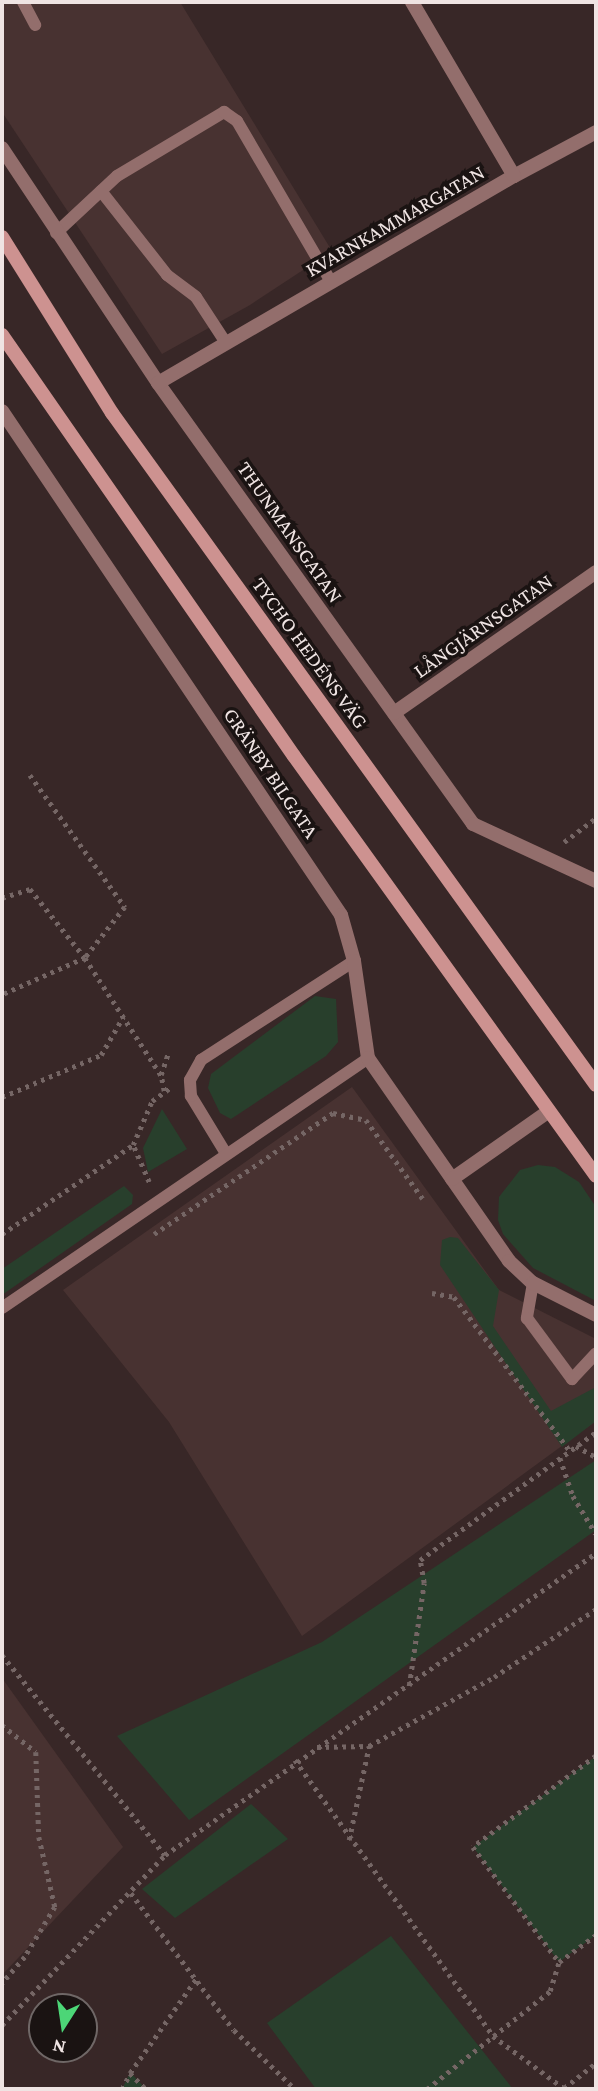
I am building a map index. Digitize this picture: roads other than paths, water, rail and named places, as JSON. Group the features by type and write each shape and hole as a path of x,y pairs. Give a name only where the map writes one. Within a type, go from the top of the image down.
{"main road":[{"name":"TYCHO HEDÉNS VÄG","path":"2,237 112,413 596,1082"},
{"path":"2,335 293,756 596,1176"}],"street":[{"name":"KVARNKAMMARGATAN","path":"158,383 514,176 412,2"},
{"path":"514,176 596,132"},
{"name":"THUNMANSGATAN","path":"2,148 158,383 473,824 596,881"},
{"name":"GRÄNBY BILGATA","path":"2,411 341,915 354,961 368,1058 509,1261 533,1283 596,1315"},
{"name":"LÅNGJÄRNSGATAN","path":"394,713 596,572"},
{"path":"452,1179 549,1111"}],"lane":[{"path":"23,2 35,24"},
{"path":"57,233 117,176 224,112 237,121 331,282"},
{"path":"101,191 167,275 196,297 226,344"},
{"path":"225,1152 199,1115 190,1080 201,1060 354,961"},
{"path":"2,1308 225,1152 368,1058"},
{"path":"533,1283 527,1318 572,1380 596,1353"}]}
